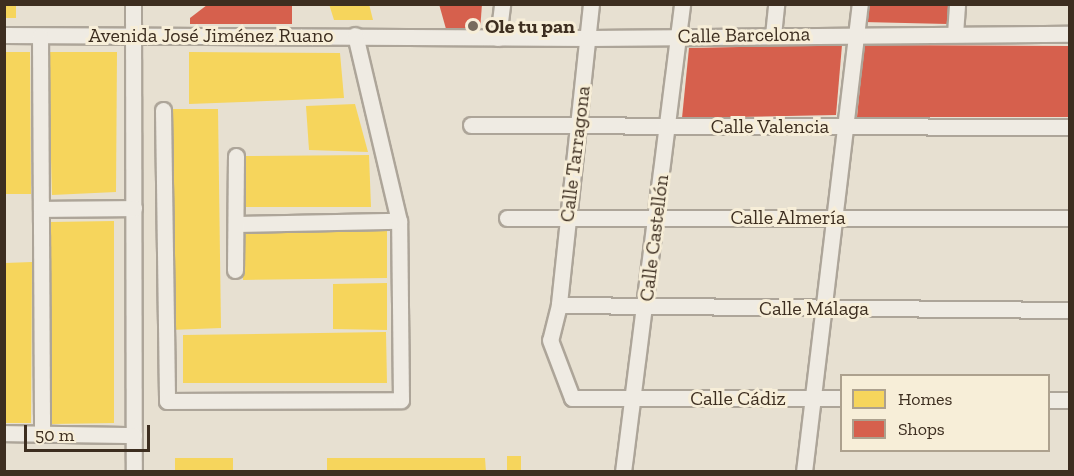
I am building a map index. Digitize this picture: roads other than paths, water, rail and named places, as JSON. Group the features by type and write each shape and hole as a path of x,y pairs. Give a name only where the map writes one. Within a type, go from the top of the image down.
{"street":[{"path":"133,4 134,471"},
{"path":"498,38 502,4"},
{"name":"Calle Tarragona","path":"591,4 559,305 550,340 572,398 634,397"},
{"name":"Calle Castellón","path":"623,471 646,307 682,4"},
{"path":"772,35 776,4"},
{"path":"804,471 823,308 837,218 860,4"},
{"path":"955,34 957,4"},
{"name":"Calle Barcelona","path":"418,36 588,38 1070,34"},
{"name":"Avenida José Jiménez Ruano","path":"4,35 418,36"},
{"path":"163,110 167,401 402,400 399,221 355,35"},
{"path":"40,36 42,434"},
{"name":"Calle Valencia","path":"471,125 1070,127"},
{"path":"235,270 236,156"},
{"path":"41,209 134,208"},
{"name":"Calle Almería","path":"507,218 657,216 1070,218"},
{"path":"236,224 399,221"},
{"name":"Calle Málaga","path":"559,305 1070,310"},
{"name":"Calle Cádiz","path":"634,397 840,398"},
{"path":"1050,400 1070,400"},
{"path":"4,433 134,435"}],"place":[{"name":"Ole tu pan","path":"473,26"}]}
